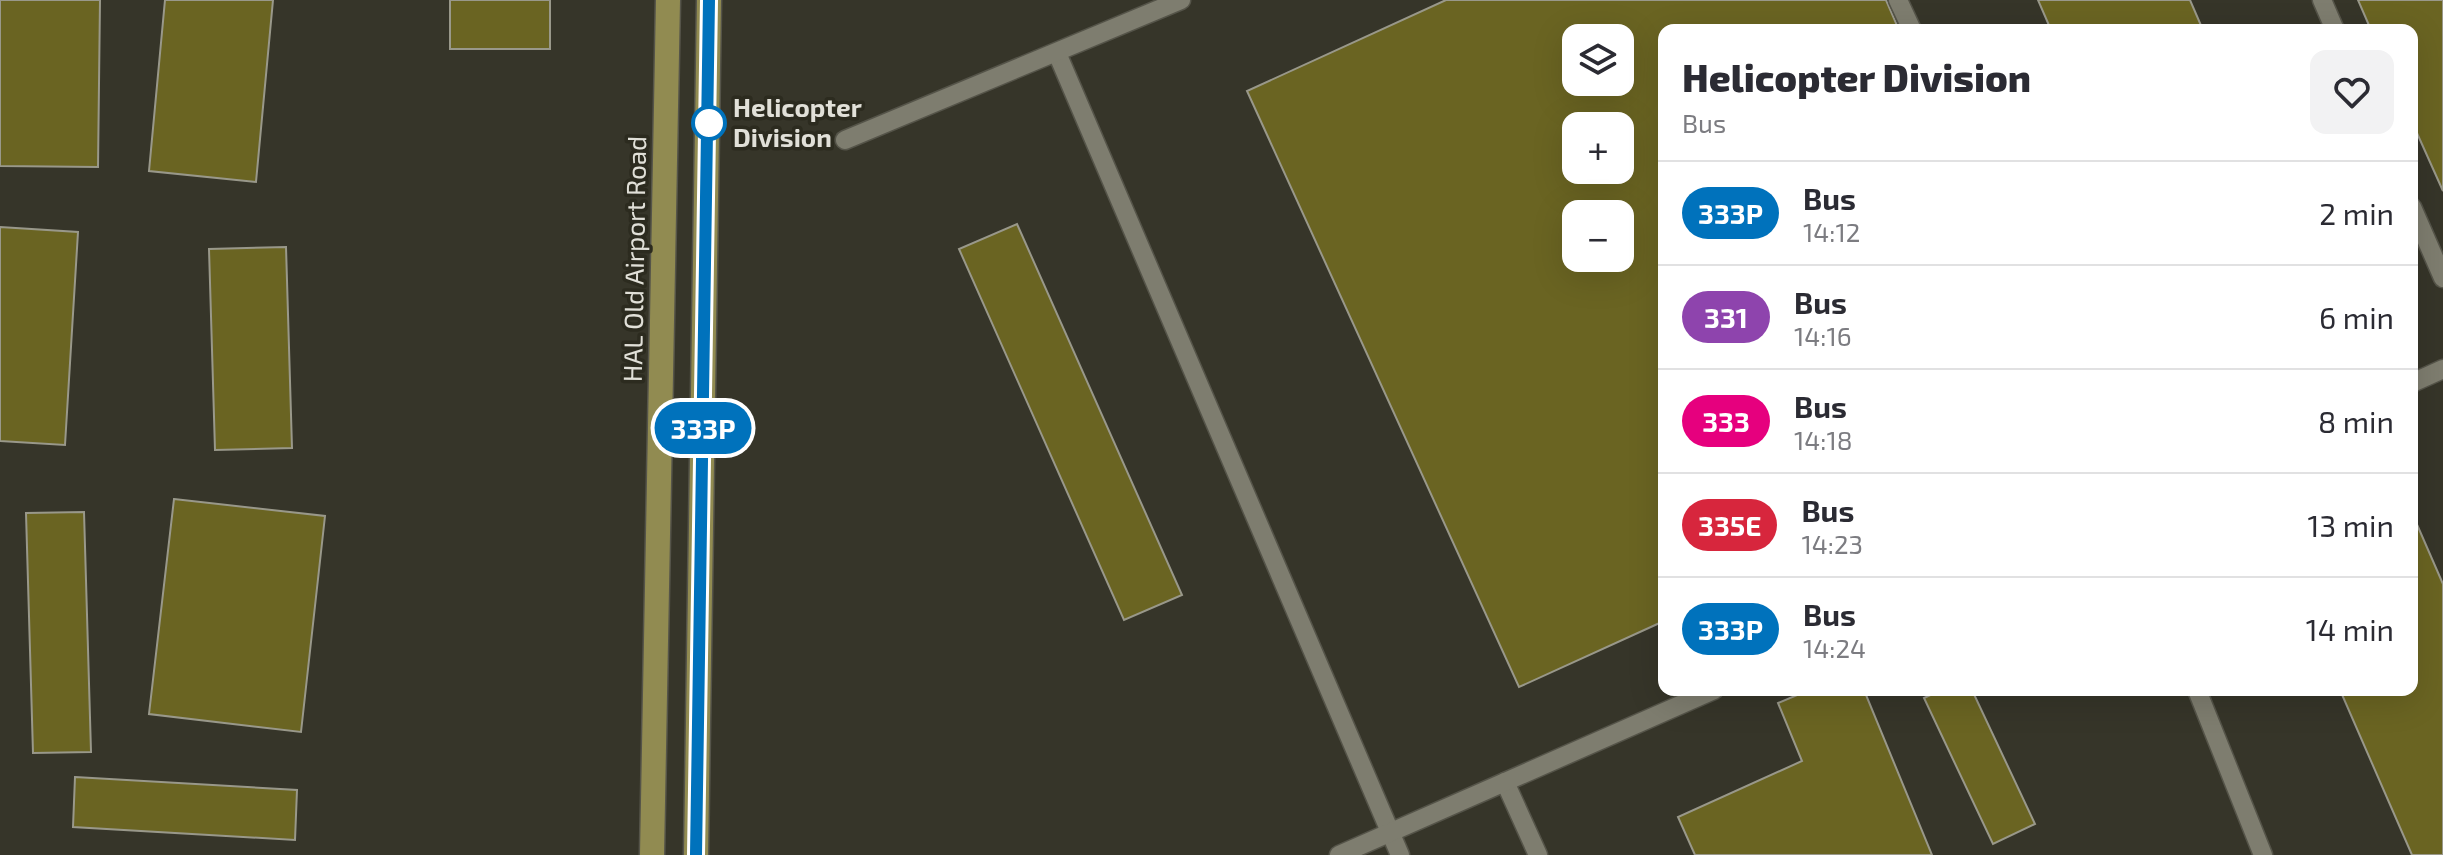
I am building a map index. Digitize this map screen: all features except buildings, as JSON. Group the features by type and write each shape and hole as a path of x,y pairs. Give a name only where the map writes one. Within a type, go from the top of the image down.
{"main road":[{"name":"HAL Old Airport Road","path":"652,855 668,0"},
{"path":"696,855 709,0"}],"lane":[{"path":"845,140 1181,0"},
{"path":"1898,0 1909,24"},
{"path":"2322,0 2332,24"},
{"path":"1057,53 1400,855"},
{"path":"2418,221 2443,278"},
{"path":"2418,380 2443,369"},
{"path":"1339,855 1700,696"},
{"path":"2199,696 2263,855"},
{"path":"1505,782 1538,855"}],"bus line":[{"name":"333P","path":"696,855 709,0"}],"place":[{"name":"Helicopter Division","path":"709,123"}]}
